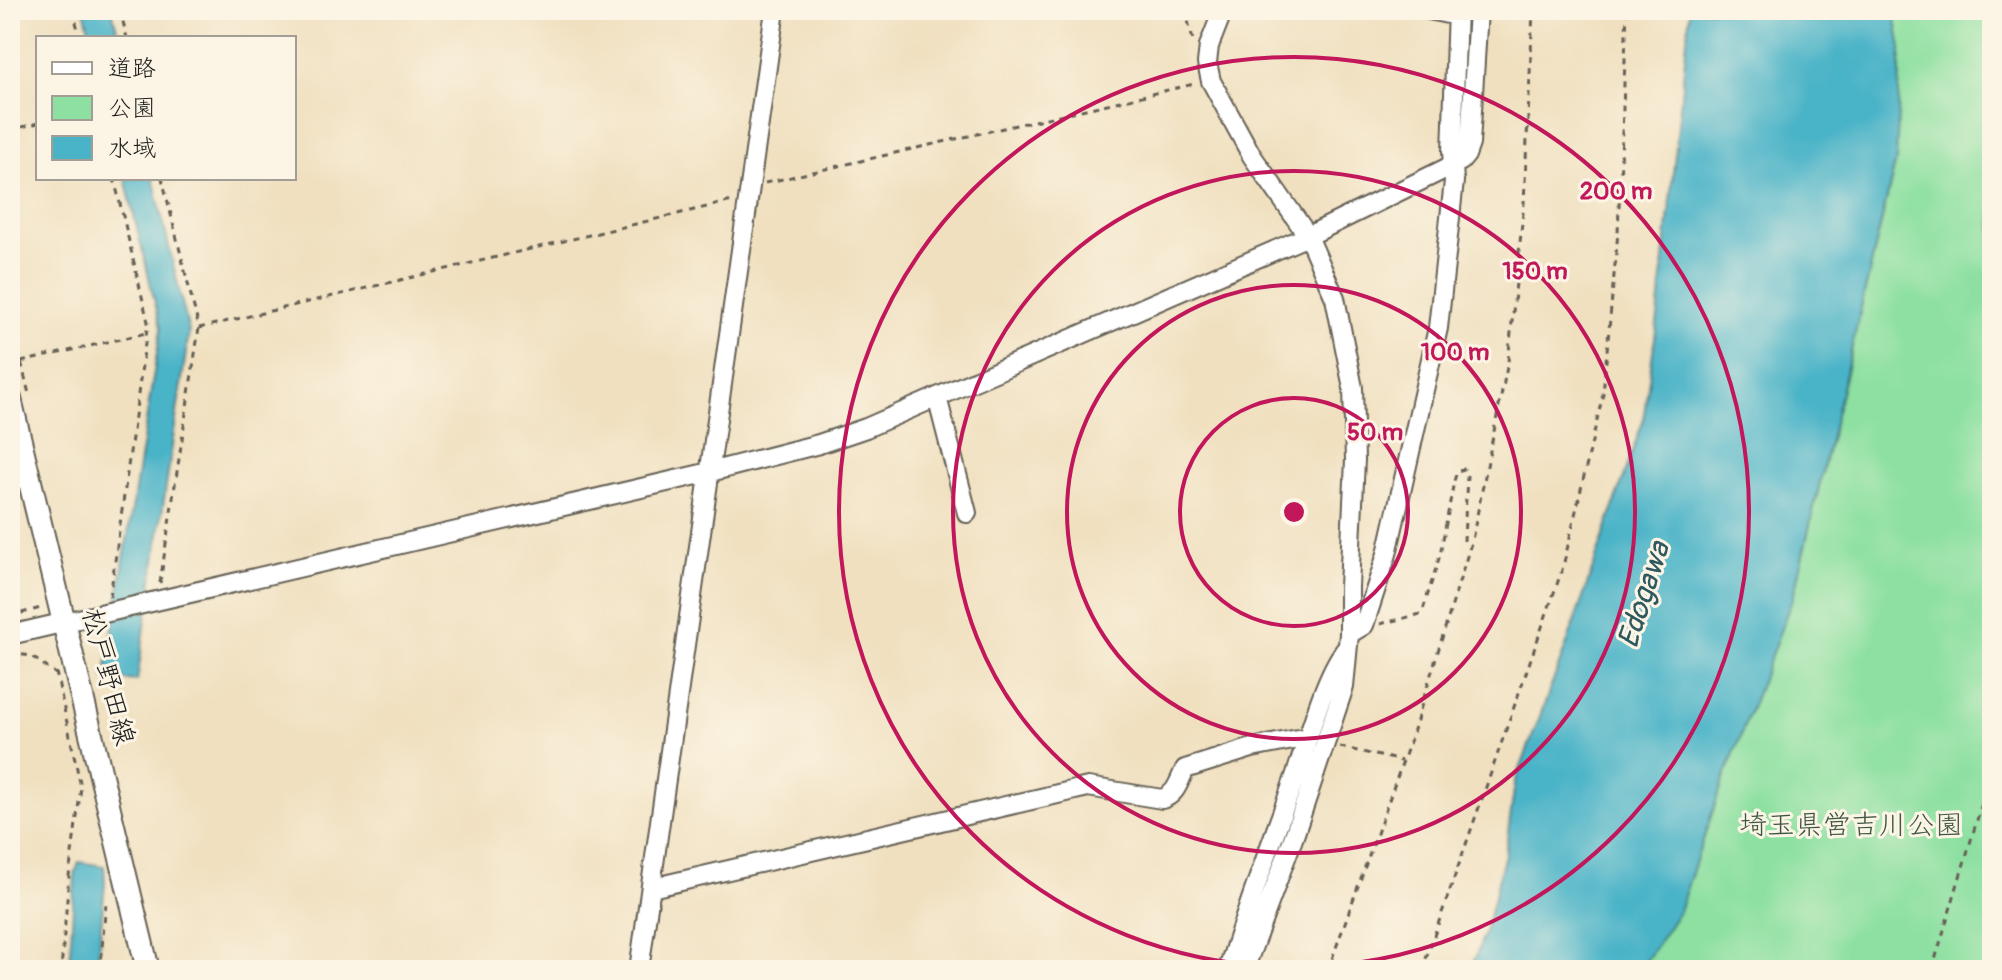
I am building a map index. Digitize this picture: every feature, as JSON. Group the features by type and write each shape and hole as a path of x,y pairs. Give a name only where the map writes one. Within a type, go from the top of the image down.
{"main road":[{"name":"松戸野田線","path":"10,399 148,970"}],"street":[{"path":"639,970 775,10"},
{"path":"1223,10 1209,46 1207,63 1211,81 1241,138 1308,236 1335,298 1353,388 1355,460 1349,640 1344,687 1317,740 1244,916 1228,970"},
{"path":"1349,640 1365,621 1387,554 1438,328 1454,181 1457,13 1429,10"},
{"path":"10,635 710,472 819,444 866,428 1308,236 1452,165 1466,155 1470,144 1478,10"},
{"path":"937,397 967,513"},
{"path":"651,888 1088,787 1162,799 1170,797 1175,791 1185,769 1252,748 1317,740"},
{"path":"1244,967 1317,740"}],"path":[{"path":"73,10 80,36"},
{"path":"120,10 126,36"},
{"path":"1328,970 1402,761 1471,546 1508,362 1524,203 1533,10"},
{"path":"1422,970 1563,567 1603,394 1618,232 1627,10"},
{"path":"199,328 1211,81"},
{"path":"10,130 36,124"},
{"path":"108,612 148,322 114,180"},
{"path":"157,601 199,328 162,180"},
{"path":"21,362 147,333"},
{"path":"1365,621 1384,624 1404,616 1421,614 1440,555 1454,481 1457,471 1461,469 1467,475 1464,541 1471,546"},
{"path":"10,616 45,608"},
{"path":"10,653 31,656 56,674"},
{"path":"55,662 81,787 61,970"},
{"path":"1317,740 1402,761"},
{"path":"1932,970 1992,770"},
{"path":"100,970 106,903"}],"green space":[{"name":"埼玉県営吉川公園","path":"1892,10 1992,10 1992,970 1636,970 1793,597 1896,159"}],"water":[{"path":"84,10 112,10 118,36 90,36"},
{"name":"Edogawa","path":"1690,10 1894,10 1901,48 1896,159 1793,597 1719,793 1679,911 1640,970 1470,970 1485,932 1505,854 1515,783 1568,641 1643,421 1658,317"},
{"path":"125,180 153,180 189,332 137,681 105,678 161,328"},
{"path":"79,862 104,866 97,970 69,970 75,875"}]}
